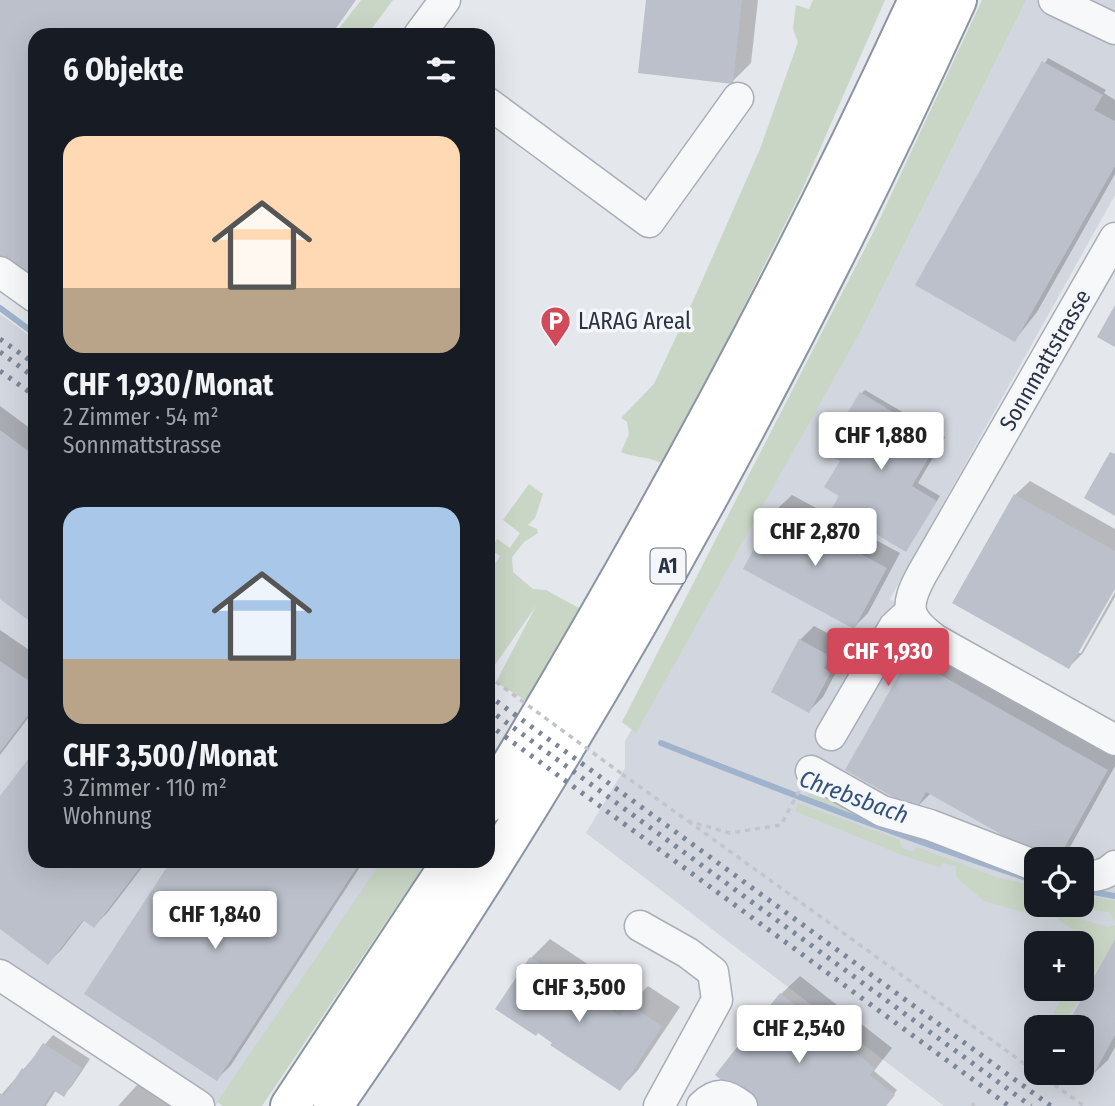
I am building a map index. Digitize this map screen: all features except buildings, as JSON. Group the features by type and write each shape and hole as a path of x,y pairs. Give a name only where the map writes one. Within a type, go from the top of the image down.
{"highway":[{"name":"A1","path":"495,791 576,658 689,458 805,236 918,0"},
{"name":"A1","path":"495,859 582,717 668,566 800,322 957,0"},
{"path":"290,1106 448,868"},
{"name":"A1","path":"333,1106 489,868"}],"street":[{"path":"424,28 444,0"},
{"path":"1054,0 1115,29"},
{"path":"495,108 649,222 738,98"},
{"name":"Sonnmattstrasse","path":"831,735 894,627 910,612 913,591 922,574 1115,239"},
{"path":"0,271 28,292"},
{"path":"910,612 921,629 936,640 1115,740"},
{"path":"805,780 882,811 930,825 1024,861"},
{"path":"1094,876 1115,866"},
{"path":"640,926 688,953 713,972 717,1000 659,1106"},
{"path":"0,975 199,1106"},
{"path":"702,1106 720,1094 729,1096 742,1106"}],"path":[{"path":"495,681 1024,1063"},
{"path":"688,821 730,833 781,825 805,780"},
{"path":"1055,1085 1084,1106"}],"shaded area":[{"path":"1025,0 1115,0 1115,195 890,599 1115,721 1115,1106 944,1106 586,833 625,768 625,741 789,458"},
{"path":"0,314 28,335 28,868 379,868 239,1079 215,1106 199,1106 0,975"}],"green space":[{"path":"361,0 393,0 372,28 339,28"},
{"path":"813,0 885,0 802,190 730,334 661,463 621,452 629,434 627,422 621,418 654,384 760,149 798,42 793,29 796,5 809,9"},
{"path":"982,0 1026,0 861,330 636,733 622,722 876,227"},
{"path":"529,484 543,494 535,518 528,525 537,529 538,533 524,542 512,557 513,572 533,589 546,590 579,608 526,701 496,682 536,606 495,665 495,564 500,556 495,552 495,542 497,539 510,548 520,533 503,520"},
{"path":"810,792 870,813 1024,876 960,857 803,799"},
{"path":"798,803 900,840 902,848 913,852 917,847 999,878 1024,883 1024,912 984,901 956,877 956,866 944,863 939,867 907,857 795,811"},
{"path":"377,868 422,868 262,1106 223,1106 217,1102"},
{"path":"1094,897 1115,901 1115,921 1109,912 1094,910"},
{"path":"1055,917 1083,917 1080,919 1107,927 1115,925 1115,939 1094,975 1094,931 1074,931"},
{"path":"1060,1001 1078,1001 1070,1015 1053,1015"}],"waterway":[{"name":"Chrebsbach","path":"0,308 28,329"},
{"name":"Chrebsbach","path":"661,743 847,815 1024,877"},
{"name":"Chrebsbach","path":"1094,892 1115,896"}],"railway":[{"path":"0,339 28,359"},
{"path":"0,352 28,373"},
{"path":"0,371 28,391"},
{"path":"495,700 1051,1106"},
{"path":"495,714 1031,1106"},
{"path":"495,729 1009,1106"}],"place":[{"name":"LARAG Areal","path":"555,348"}]}
